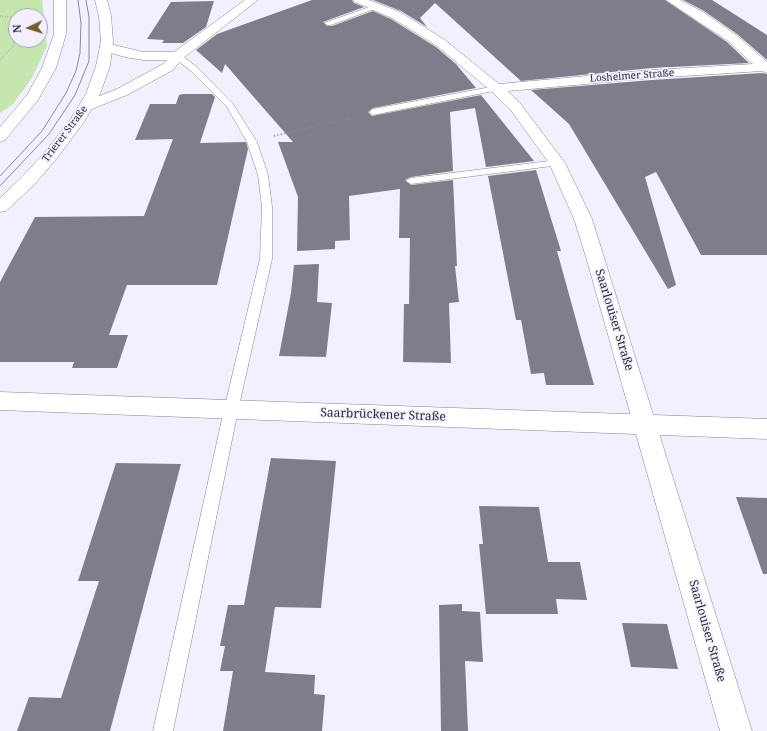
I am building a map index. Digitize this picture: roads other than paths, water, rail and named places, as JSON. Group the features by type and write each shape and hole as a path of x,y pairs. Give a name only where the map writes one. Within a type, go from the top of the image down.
{"street":[{"path":"0,137 33,97 49,68 60,34 60,0"},
{"name":"Trierer Straße","path":"0,207 28,181 51,155 77,122 87,106 100,78 105,59 105,16 101,0"},
{"path":"87,106 122,92 168,67 177,56 252,0"},
{"path":"672,0 699,15 732,38 766,68"},
{"name":"Saarlouiser Straße","path":"367,3 396,15 441,43 496,88 515,106 557,163 583,219 736,731"},
{"path":"106,47 125,53 143,56 177,56"},
{"name":"Losheimer Straße","path":"496,88 652,74 766,68"},
{"name":"Saarbrückener Straße","path":"0,401 767,429"}],"lane":[{"path":"328,23 367,3"},
{"path":"163,731 231,410 266,259 267,207 263,175 252,142 230,106 194,69 177,56"},
{"path":"373,112 496,88"},
{"path":"411,181 557,163"}],"tram line":[{"path":"0,176 42,131 66,93 76,71 80,53 81,23 78,0"},
{"path":"0,186 49,134 75,95 89,61 89,17 86,0"}]}
